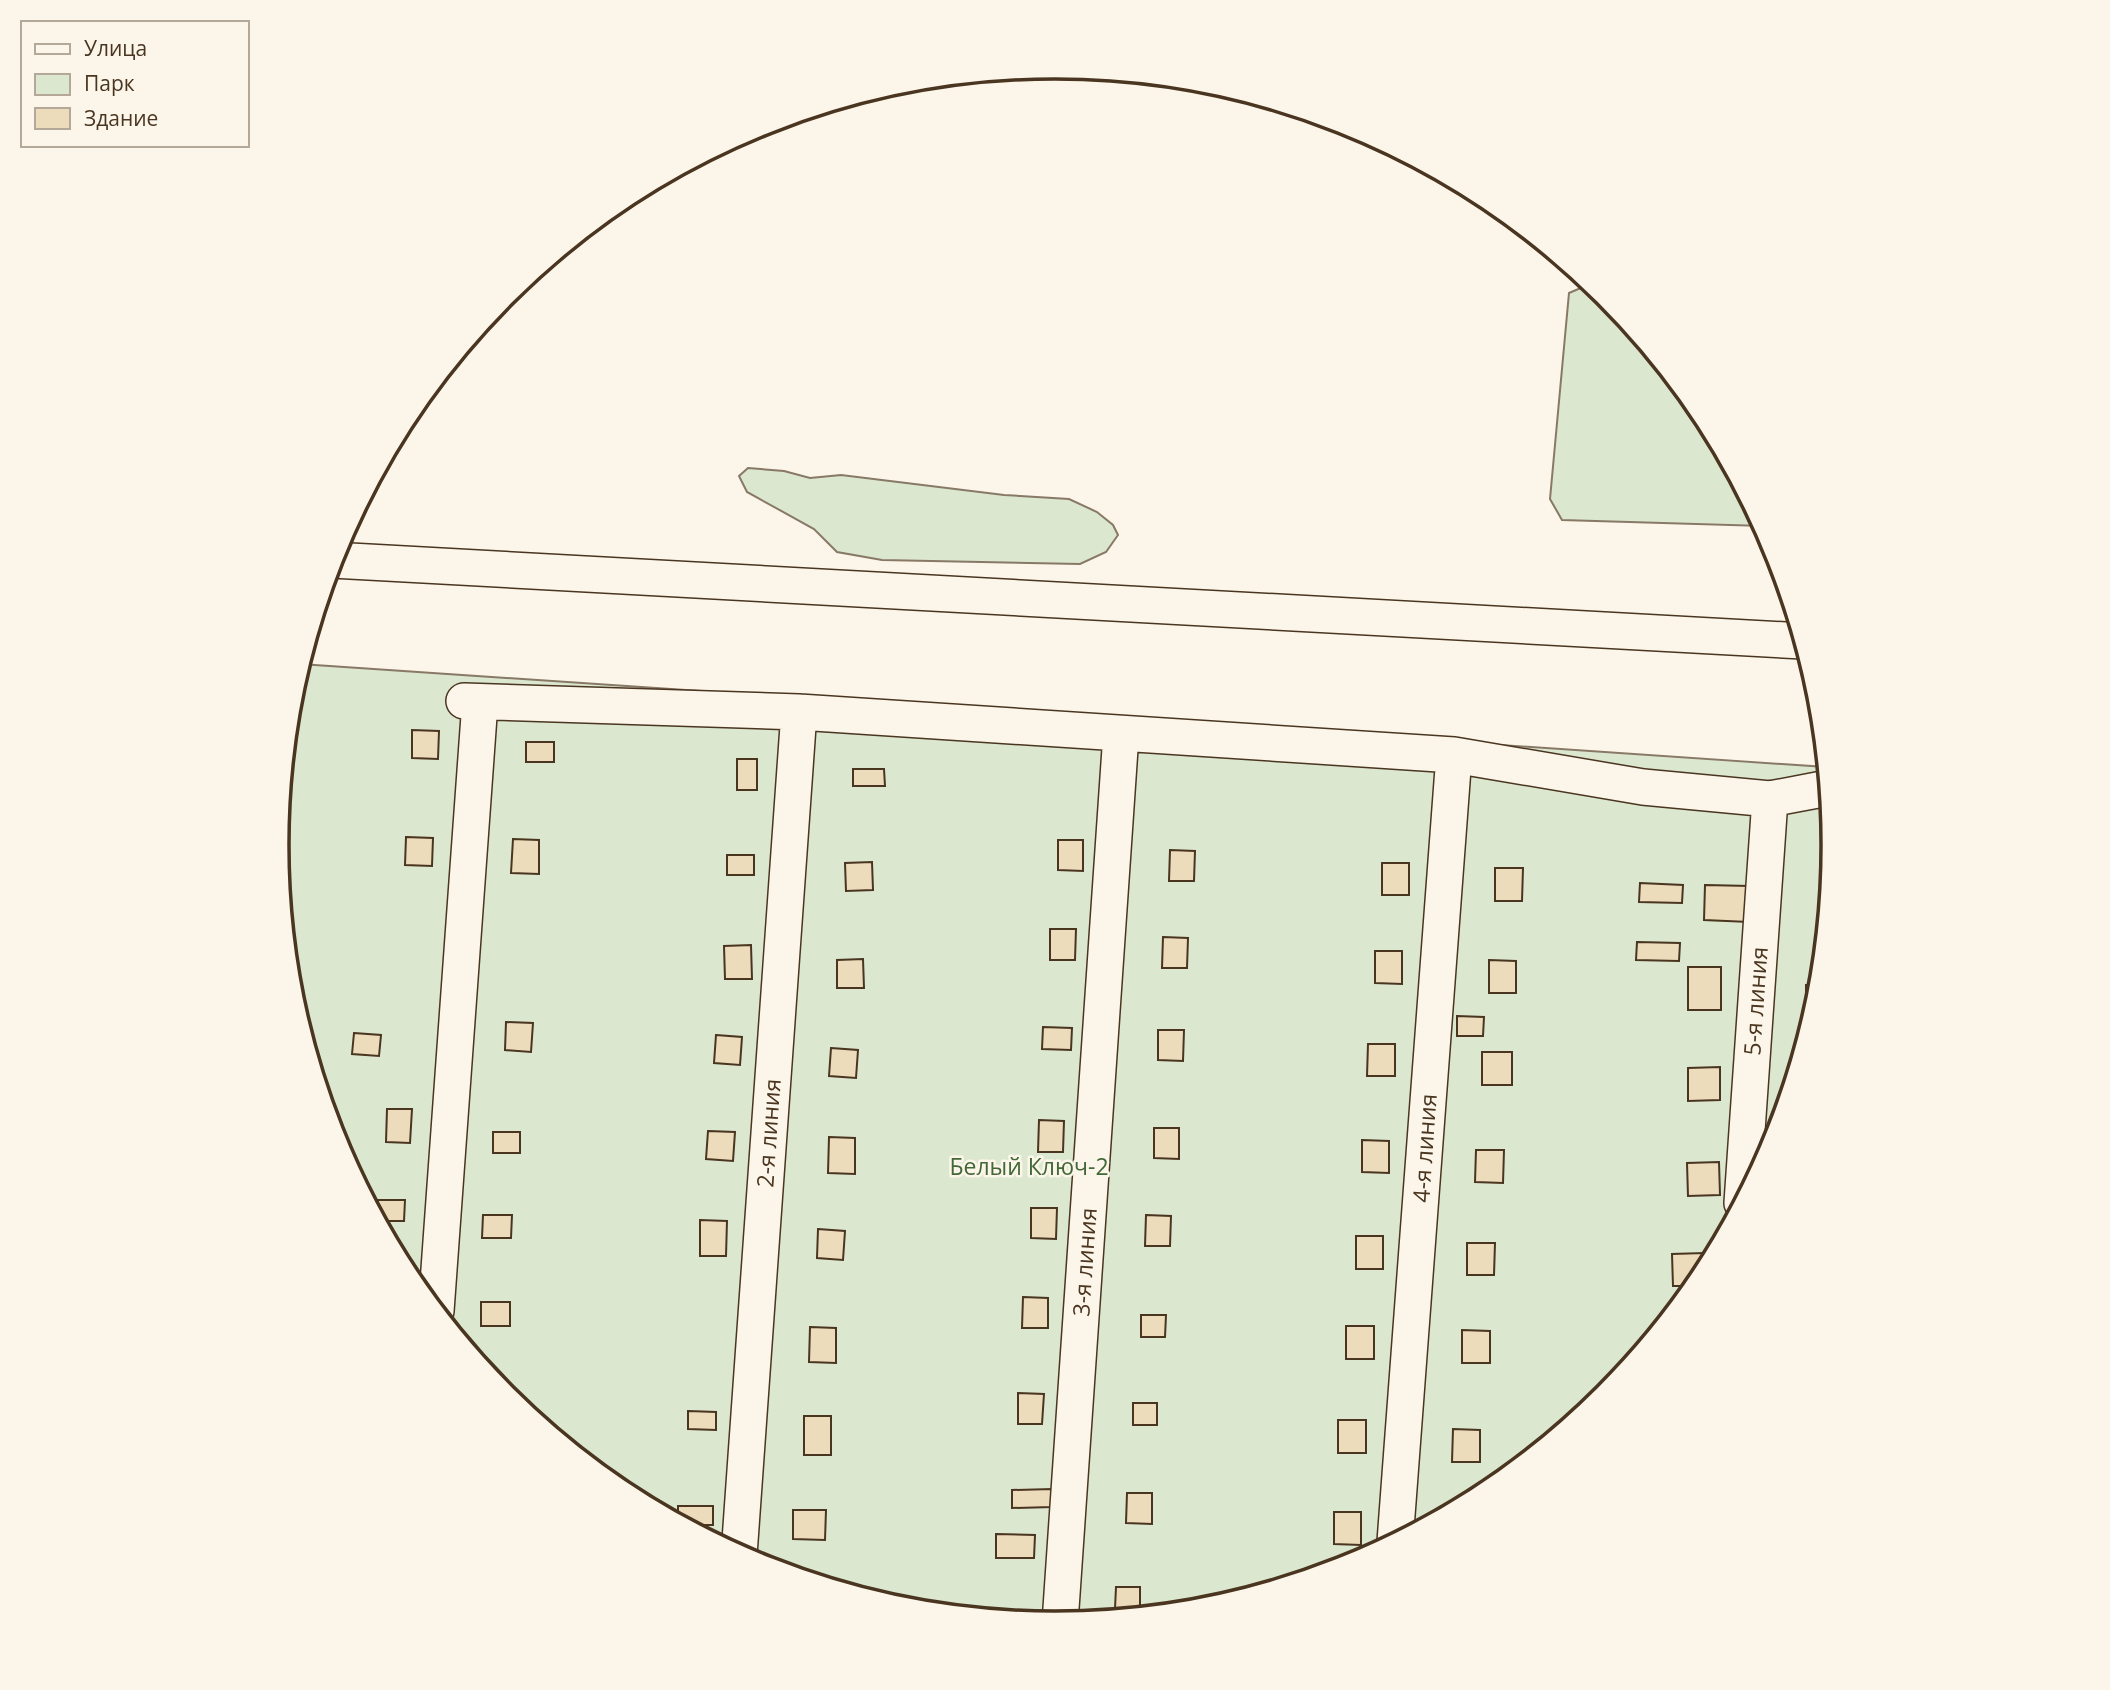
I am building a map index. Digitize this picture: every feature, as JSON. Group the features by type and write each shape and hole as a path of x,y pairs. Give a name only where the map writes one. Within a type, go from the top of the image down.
{"street":[{"path":"344,561 1793,640"},
{"path":"437,1297 472,701 799,712 1454,755 1643,787 1770,799 1819,790"},
{"name":"2-я линия","path":"740,1543 799,712"},
{"name":"3-я линия","path":"1061,1611 1121,734"},
{"name":"4-я линия","path":"1396,1531 1454,755"},
{"name":"5-я линия","path":"1744,1181 1770,799"}],"green space":[{"path":"1581,288 1631,340 1663,379 1719,462 1751,526 1562,520 1550,499 1569,293"},
{"path":"748,468 784,471 810,478 841,475 1004,495 1069,499 1097,512 1113,525 1118,535 1106,552 1080,564 882,560 837,552 814,529 747,492 739,476"},
{"name":"Белый Ключ-2","path":"311,665 1817,766 1820,795 1820,895 1807,994 1781,1091 1763,1138 1719,1228 1692,1271 1663,1311 1597,1387 1521,1453 1481,1482 1438,1509 1348,1553 1301,1571 1204,1597 1105,1610 1055,1611 1005,1610 906,1597 809,1571 762,1553 672,1509 629,1482 589,1453 513,1387 447,1311 418,1271 391,1228 347,1138 329,1091 303,994 290,895 290,795 295,745"}],"building":[{"path":"412,730 439,731 438,759 412,758"},
{"path":"526,742 554,742 554,762 526,762"},
{"path":"737,759 757,759 757,790 737,790"},
{"path":"853,769 884,769 885,786 853,786"},
{"path":"406,837 433,838 432,866 405,865"},
{"path":"513,839 539,840 539,874 511,873"},
{"path":"1058,840 1083,840 1083,871 1058,870"},
{"path":"1170,850 1195,851 1194,881 1169,881"},
{"path":"727,855 754,855 754,875 727,875"},
{"path":"872,862 873,890 846,891 845,863"},
{"path":"1382,863 1409,863 1409,895 1382,895"},
{"path":"1495,868 1523,868 1522,901 1495,901"},
{"path":"1640,883 1683,885 1682,903 1639,902"},
{"path":"1705,885 1750,886 1749,922 1704,920"},
{"path":"1050,929 1076,929 1075,960 1050,960"},
{"path":"1163,937 1188,938 1187,968 1162,968"},
{"path":"1637,942 1680,943 1679,961 1636,960"},
{"path":"751,945 752,979 725,979 724,946"},
{"path":"1375,951 1402,951 1402,984 1375,983"},
{"path":"863,959 864,988 837,988 837,960"},
{"path":"1489,960 1516,961 1516,993 1489,993"},
{"path":"1688,967 1721,967 1721,1010 1688,1010"},
{"path":"1457,1016 1484,1017 1483,1036 1457,1036"},
{"path":"506,1022 533,1023 531,1052 505,1050"},
{"path":"1043,1027 1072,1028 1071,1050 1042,1049"},
{"path":"1158,1030 1184,1030 1183,1061 1158,1060"},
{"path":"354,1033 381,1035 379,1056 352,1054"},
{"path":"716,1035 742,1037 740,1065 714,1063"},
{"path":"1368,1044 1395,1044 1395,1076 1367,1076"},
{"path":"831,1048 858,1050 856,1078 829,1076"},
{"path":"1482,1052 1512,1052 1512,1085 1482,1085"},
{"path":"1720,1067 1720,1100 1688,1101 1688,1068"},
{"path":"387,1109 412,1109 410,1143 386,1142"},
{"path":"1039,1120 1064,1121 1063,1152 1038,1152"},
{"path":"1154,1128 1179,1128 1179,1159 1154,1158"},
{"path":"708,1131 735,1132 733,1161 706,1159"},
{"path":"493,1132 520,1132 520,1153 493,1153"},
{"path":"829,1137 855,1138 855,1174 828,1173"},
{"path":"1362,1140 1389,1141 1389,1173 1362,1172"},
{"path":"1476,1150 1504,1150 1503,1183 1475,1182"},
{"path":"1719,1162 1720,1195 1688,1196 1687,1163"},
{"path":"378,1200 405,1200 404,1221 387,1221"},
{"path":"1031,1208 1057,1208 1056,1239 1031,1238"},
{"path":"483,1215 512,1215 511,1238 482,1238"},
{"path":"1146,1215 1171,1216 1170,1246 1145,1246"},
{"path":"700,1220 727,1221 726,1256 700,1256"},
{"path":"818,1229 845,1231 843,1260 817,1258"},
{"path":"1356,1236 1383,1236 1383,1269 1356,1269"},
{"path":"1467,1243 1495,1243 1494,1275 1467,1275"},
{"path":"1703,1253 1681,1286 1673,1286 1672,1254"},
{"path":"1023,1297 1048,1298 1048,1328 1022,1328"},
{"path":"481,1302 510,1302 510,1326 481,1326"},
{"path":"1141,1315 1166,1315 1165,1337 1141,1337"},
{"path":"1346,1326 1374,1326 1374,1359 1346,1359"},
{"path":"810,1327 836,1328 836,1363 809,1362"},
{"path":"1462,1330 1490,1331 1490,1363 1462,1363"},
{"path":"1018,1393 1044,1394 1042,1424 1018,1424"},
{"path":"1133,1403 1157,1403 1157,1425 1133,1425"},
{"path":"688,1411 716,1412 716,1430 688,1429"},
{"path":"804,1416 831,1416 831,1455 804,1455"},
{"path":"1338,1420 1366,1420 1366,1453 1338,1453"},
{"path":"1453,1429 1480,1430 1480,1462 1452,1462"},
{"path":"1052,1489 1052,1507 1012,1508 1012,1490"},
{"path":"1127,1493 1152,1493 1152,1524 1126,1523"},
{"path":"678,1506 713,1506 713,1525 703,1525 678,1512"},
{"path":"793,1510 826,1510 825,1540 793,1539"},
{"path":"1334,1512 1361,1512 1361,1545 1334,1544"},
{"path":"996,1534 1035,1535 1034,1558 996,1558"},
{"path":"1116,1587 1140,1587 1140,1606 1115,1609"}]}
